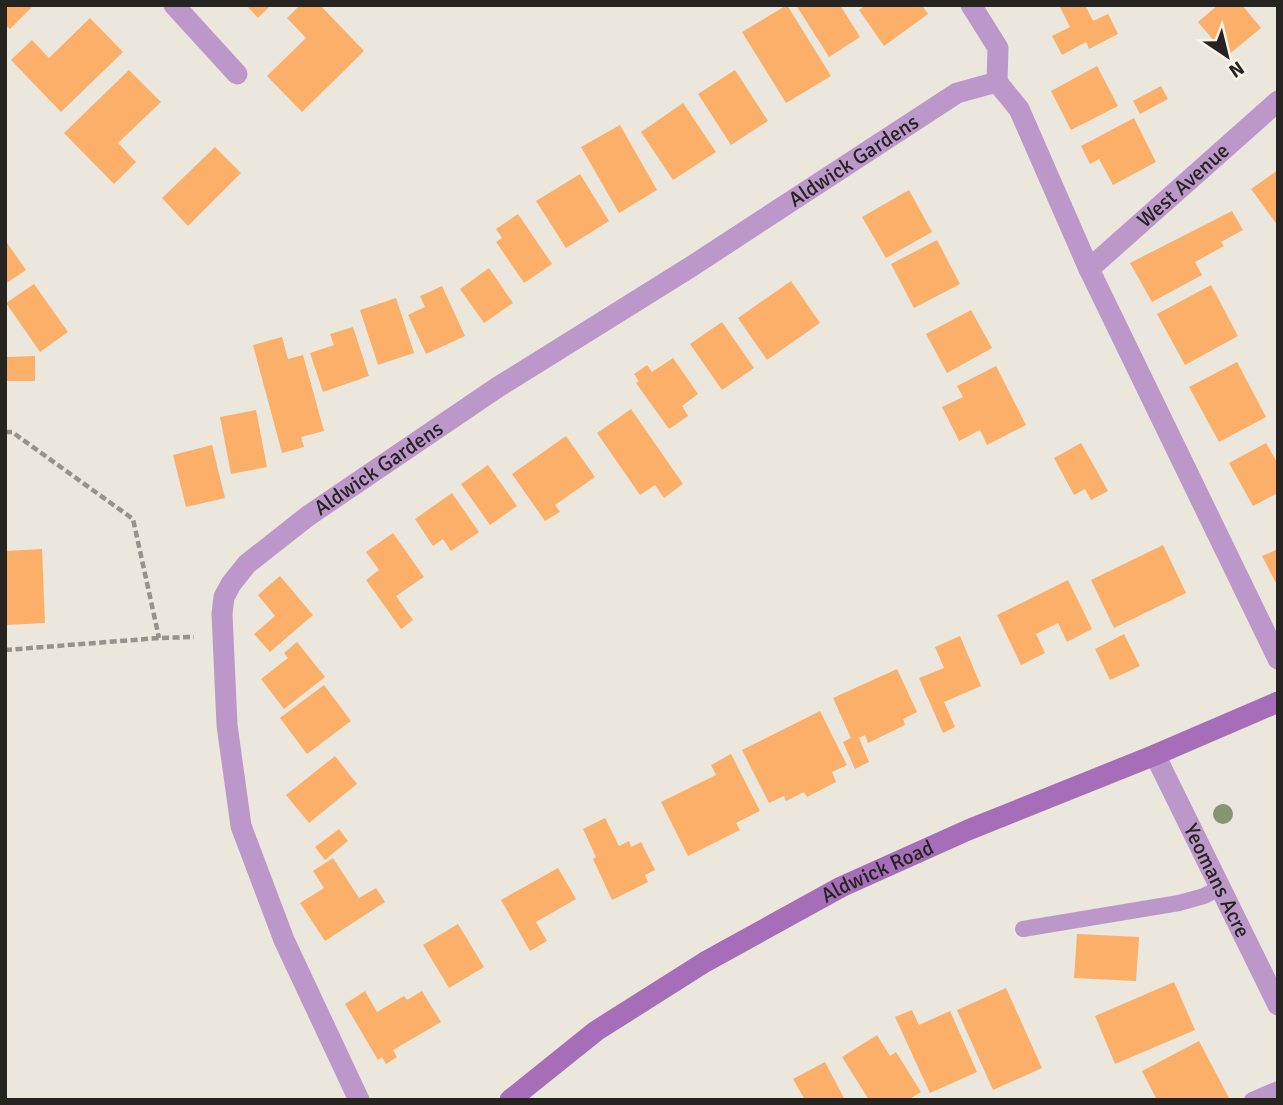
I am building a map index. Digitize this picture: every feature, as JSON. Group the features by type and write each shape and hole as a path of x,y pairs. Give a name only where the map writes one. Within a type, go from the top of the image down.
{"main road":[{"name":"Aldwick Road","path":"510,1100 596,1031 705,962 842,887 968,830 1278,702"}],"street":[{"path":"174,5 237,74"},
{"path":"971,5 998,48 997,82 1019,109 1089,269 1278,659"},
{"name":"Aldwick Gardens","path":"359,1100 284,940 241,826 227,725 223,637 223,606 231,584 247,564 308,516 498,387 689,268 957,93 997,82"},
{"name":"West Avenue","path":"1089,269 1278,101"},
{"name":"Yeomans Acre","path":"1155,755 1278,1005"}],"lane":[{"path":"1023,929 1179,903 1220,888"},
{"path":"1252,1100 1278,1089"}],"path":[{"path":"5,432 12,432 133,519 159,638"},
{"path":"5,650 159,638 223,637"}],"building":[{"path":"5,5 34,5 10,29 5,25"},
{"path":"246,5 271,5 258,18"},
{"path":"300,5 320,5 364,51 302,112 267,76 306,38 287,18"},
{"path":"787,5 831,76 786,103 742,32"},
{"path":"796,5 840,5 860,37 829,57"},
{"path":"866,5 922,5 928,14 884,46 859,10"},
{"path":"1059,5 1085,5 1093,21 1108,14 1118,34 1089,49 1086,42 1062,55 1052,36 1070,27"},
{"path":"1218,5 1242,5 1261,28 1227,56 1198,22"},
{"path":"90,18 123,52 61,112 11,60 32,40 49,58"},
{"path":"1097,66 1118,106 1071,130 1051,91"},
{"path":"129,70 161,102 118,143 136,162 114,184 64,133"},
{"path":"735,70 768,121 731,145 698,94"},
{"path":"1161,86 1168,99 1140,114 1133,101"},
{"path":"683,103 716,152 673,180 641,132"},
{"path":"1134,118 1156,162 1113,185 1099,159 1090,164 1081,146"},
{"path":"620,125 657,190 619,213 581,147"},
{"path":"215,147 241,173 188,226 162,198"},
{"path":"1278,170 1278,226 1251,189"},
{"path":"580,174 609,221 566,248 536,201"},
{"path":"909,190 932,232 886,258 862,217"},
{"path":"1232,211 1243,230 1221,242 1224,246 1195,262 1202,275 1152,302 1130,263"},
{"path":"518,214 552,264 524,283 496,242 502,238 496,229"},
{"path":"5,240 26,270 5,284"},
{"path":"937,240 960,284 914,308 891,264"},
{"path":"489,268 513,303 484,323 460,289"},
{"path":"791,281 820,323 767,360 738,318"},
{"path":"34,284 68,332 40,352 6,303"},
{"path":"1211,285 1238,336 1185,365 1157,314"},
{"path":"442,286 465,336 426,354 408,315 425,307 420,296"},
{"path":"396,298 414,353 378,365 360,310"},
{"path":"971,310 992,348 947,373 926,334"},
{"path":"722,322 754,368 722,390 690,344"},
{"path":"353,327 369,376 323,392 310,353 334,345 330,334"},
{"path":"282,337 288,359 303,355 324,431 301,437 304,447 282,453 253,345"},
{"path":"35,356 35,381 7,381 7,357"},
{"path":"673,358 698,394 682,406 688,416 669,429 636,383 639,381 634,374 647,365 652,372"},
{"path":"1237,362 1266,417 1219,442 1189,387"},
{"path":"996,366 1026,425 987,445 980,430 959,441 942,407 963,397 957,386"},
{"path":"631,409 683,484 664,498 655,485 640,495 597,433"},
{"path":"256,410 267,467 231,474 220,417"},
{"path":"566,436 595,477 555,505 560,512 545,521 512,474"},
{"path":"1081,443 1108,491 1091,500 1085,489 1074,495 1054,458"},
{"path":"1266,443 1278,464 1278,493 1253,506 1229,463"},
{"path":"212,445 225,498 186,507 173,455"},
{"path":"488,465 517,506 490,525 461,484"},
{"path":"452,493 479,532 451,551 443,539 433,546 415,519"},
{"path":"393,533 424,577 396,596 413,620 401,629 366,580 379,570 366,552"},
{"path":"1163,545 1186,593 1114,628 1091,580"},
{"path":"42,549 45,623 6,625 5,551"},
{"path":"1278,549 1278,587 1262,556"},
{"path":"280,576 313,615 270,652 254,634 275,616 258,595"},
{"path":"1068,580 1092,629 1067,642 1058,623 1036,634 1045,653 1021,665 997,615"},
{"path":"1124,634 1140,666 1110,680 1095,649"},
{"path":"960,636 981,686 944,702 955,727 943,733 919,678 944,668 935,647"},
{"path":"297,642 325,677 284,709 261,679 288,658 284,653"},
{"path":"897,669 917,712 903,719 905,725 868,743 865,735 859,738 869,762 855,769 843,742 851,738 833,698"},
{"path":"324,685 351,721 307,754 280,718"},
{"path":"820,711 847,765 832,772 836,782 807,797 804,792 786,801 784,796 769,803 742,750"},
{"path":"731,754 760,811 736,823 740,830 688,856 661,802 716,775 711,765"},
{"path":"335,756 357,784 309,823 286,795"},
{"path":"605,818 619,846 629,841 631,847 641,842 655,870 645,875 648,882 612,900 583,829"},
{"path":"339,829 348,841 325,860 315,847"},
{"path":"333,858 359,898 376,888 385,902 325,941 300,903 324,888 313,871"},
{"path":"558,868 576,899 536,922 547,941 530,951 501,900"},
{"path":"458,924 484,967 449,988 423,945"},
{"path":"1077,934 1139,937 1136,981 1074,978"},
{"path":"1174,982 1195,1030 1115,1064 1095,1016"},
{"path":"1006,988 1042,1068 993,1090 957,1010"},
{"path":"365,991 377,1012 404,996 407,1000 422,991 441,1022 393,1050 397,1057 386,1064 382,1057 378,1060 345,1004"},
{"path":"912,1010 919,1025 950,1011 977,1072 930,1093 895,1017"},
{"path":"877,1035 890,1056 896,1052 921,1092 908,1100 869,1100 842,1057"},
{"path":"1199,1041 1230,1100 1157,1100 1142,1071"},
{"path":"825,1062 845,1100 805,1100 793,1079"}]}
